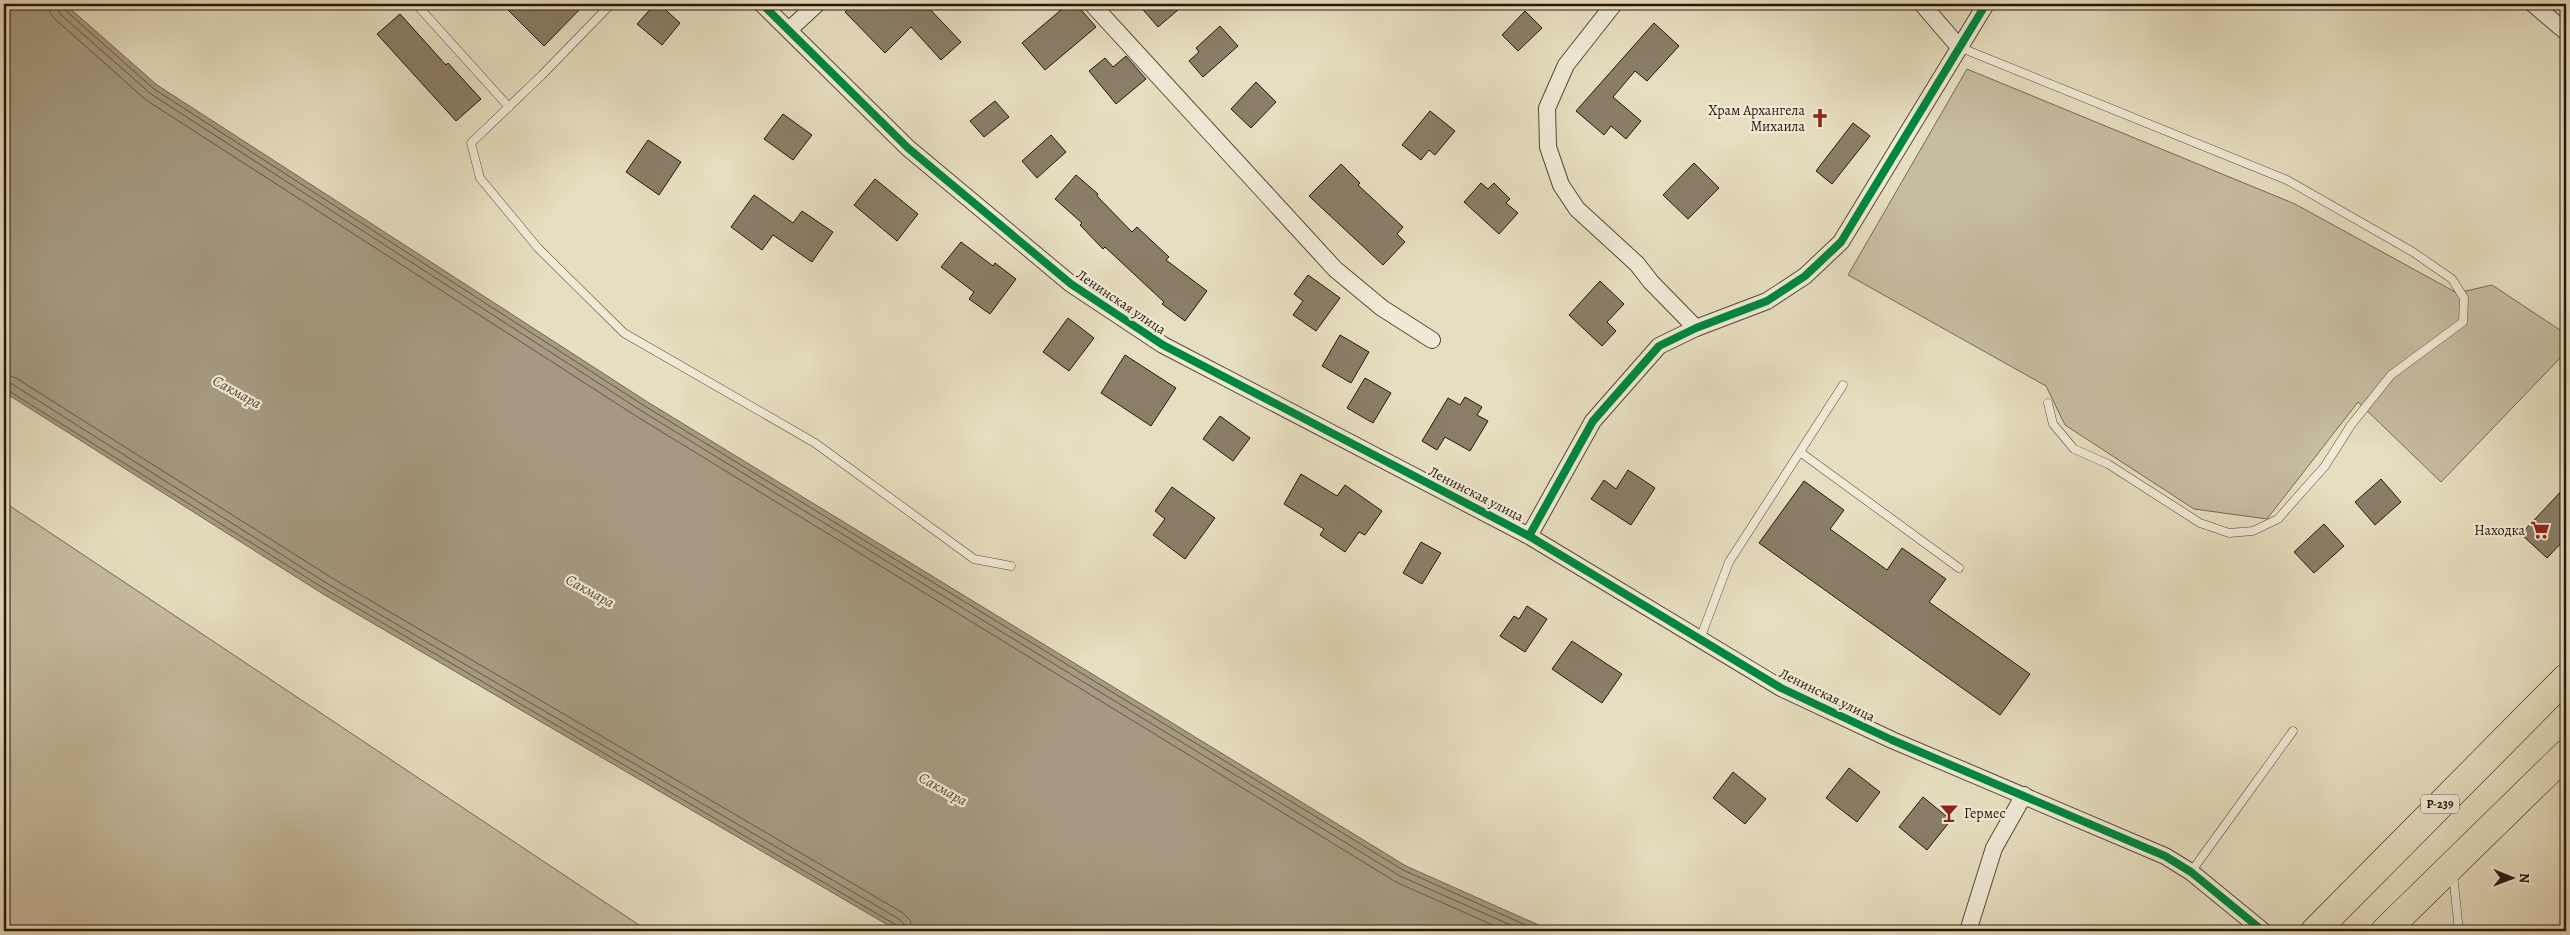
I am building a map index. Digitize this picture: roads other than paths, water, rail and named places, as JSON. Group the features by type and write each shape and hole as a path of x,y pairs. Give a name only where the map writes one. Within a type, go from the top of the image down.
{"highway":[{"name":"Р-239","path":"2314,931 2566,678"},
{"path":"2385,931 2452,868 2566,754"}],"street":[{"name":"Ленинская улица","path":"762,4 790,29 908,148 1071,284 1163,344 1529,536 1699,641 1781,688 1857,724 2164,856 2191,872 2263,931"},
{"path":"790,29 817,4"},
{"path":"1092,4 1335,269 1382,308 1432,340"},
{"path":"1614,4 1566,66 1547,108 1548,148 1561,185 1577,209 1637,264 1651,282 1696,328"},
{"path":"1922,4 1959,47"},
{"path":"1529,536 1593,421 1659,346 1696,328 1766,301 1805,276 1841,242 1986,4"},
{"path":"2533,4 2566,32"},
{"path":"1968,931 1994,848 2024,795"}],"lane":[{"path":"416,4 509,107"},
{"path":"611,4 471,143 480,178 538,248 624,333 815,443 974,559 1011,566"},
{"path":"1959,47 2287,180 2414,252 2452,279 2464,298 2463,322 2391,375 2351,425 2324,466 2295,500 2278,519 2253,531 2229,533 2200,523 2108,464 2074,449 2054,424 2048,403"},
{"path":"1699,641 1729,562 1843,385"},
{"path":"1800,452 1959,568"},
{"path":"2191,872 2293,731"},
{"path":"2452,868 2459,931"}],"water":[{"name":"Сакмара","path":"4,4 65,4 157,85 646,401 1406,866 1552,931 898,931 323,594 4,392"}],"place":[{"name":"Храм Архангела Михаила","path":"1820,118"},
{"name":"Находка","path":"2540,530"},
{"name":"Гермес","path":"1949,813"}]}
